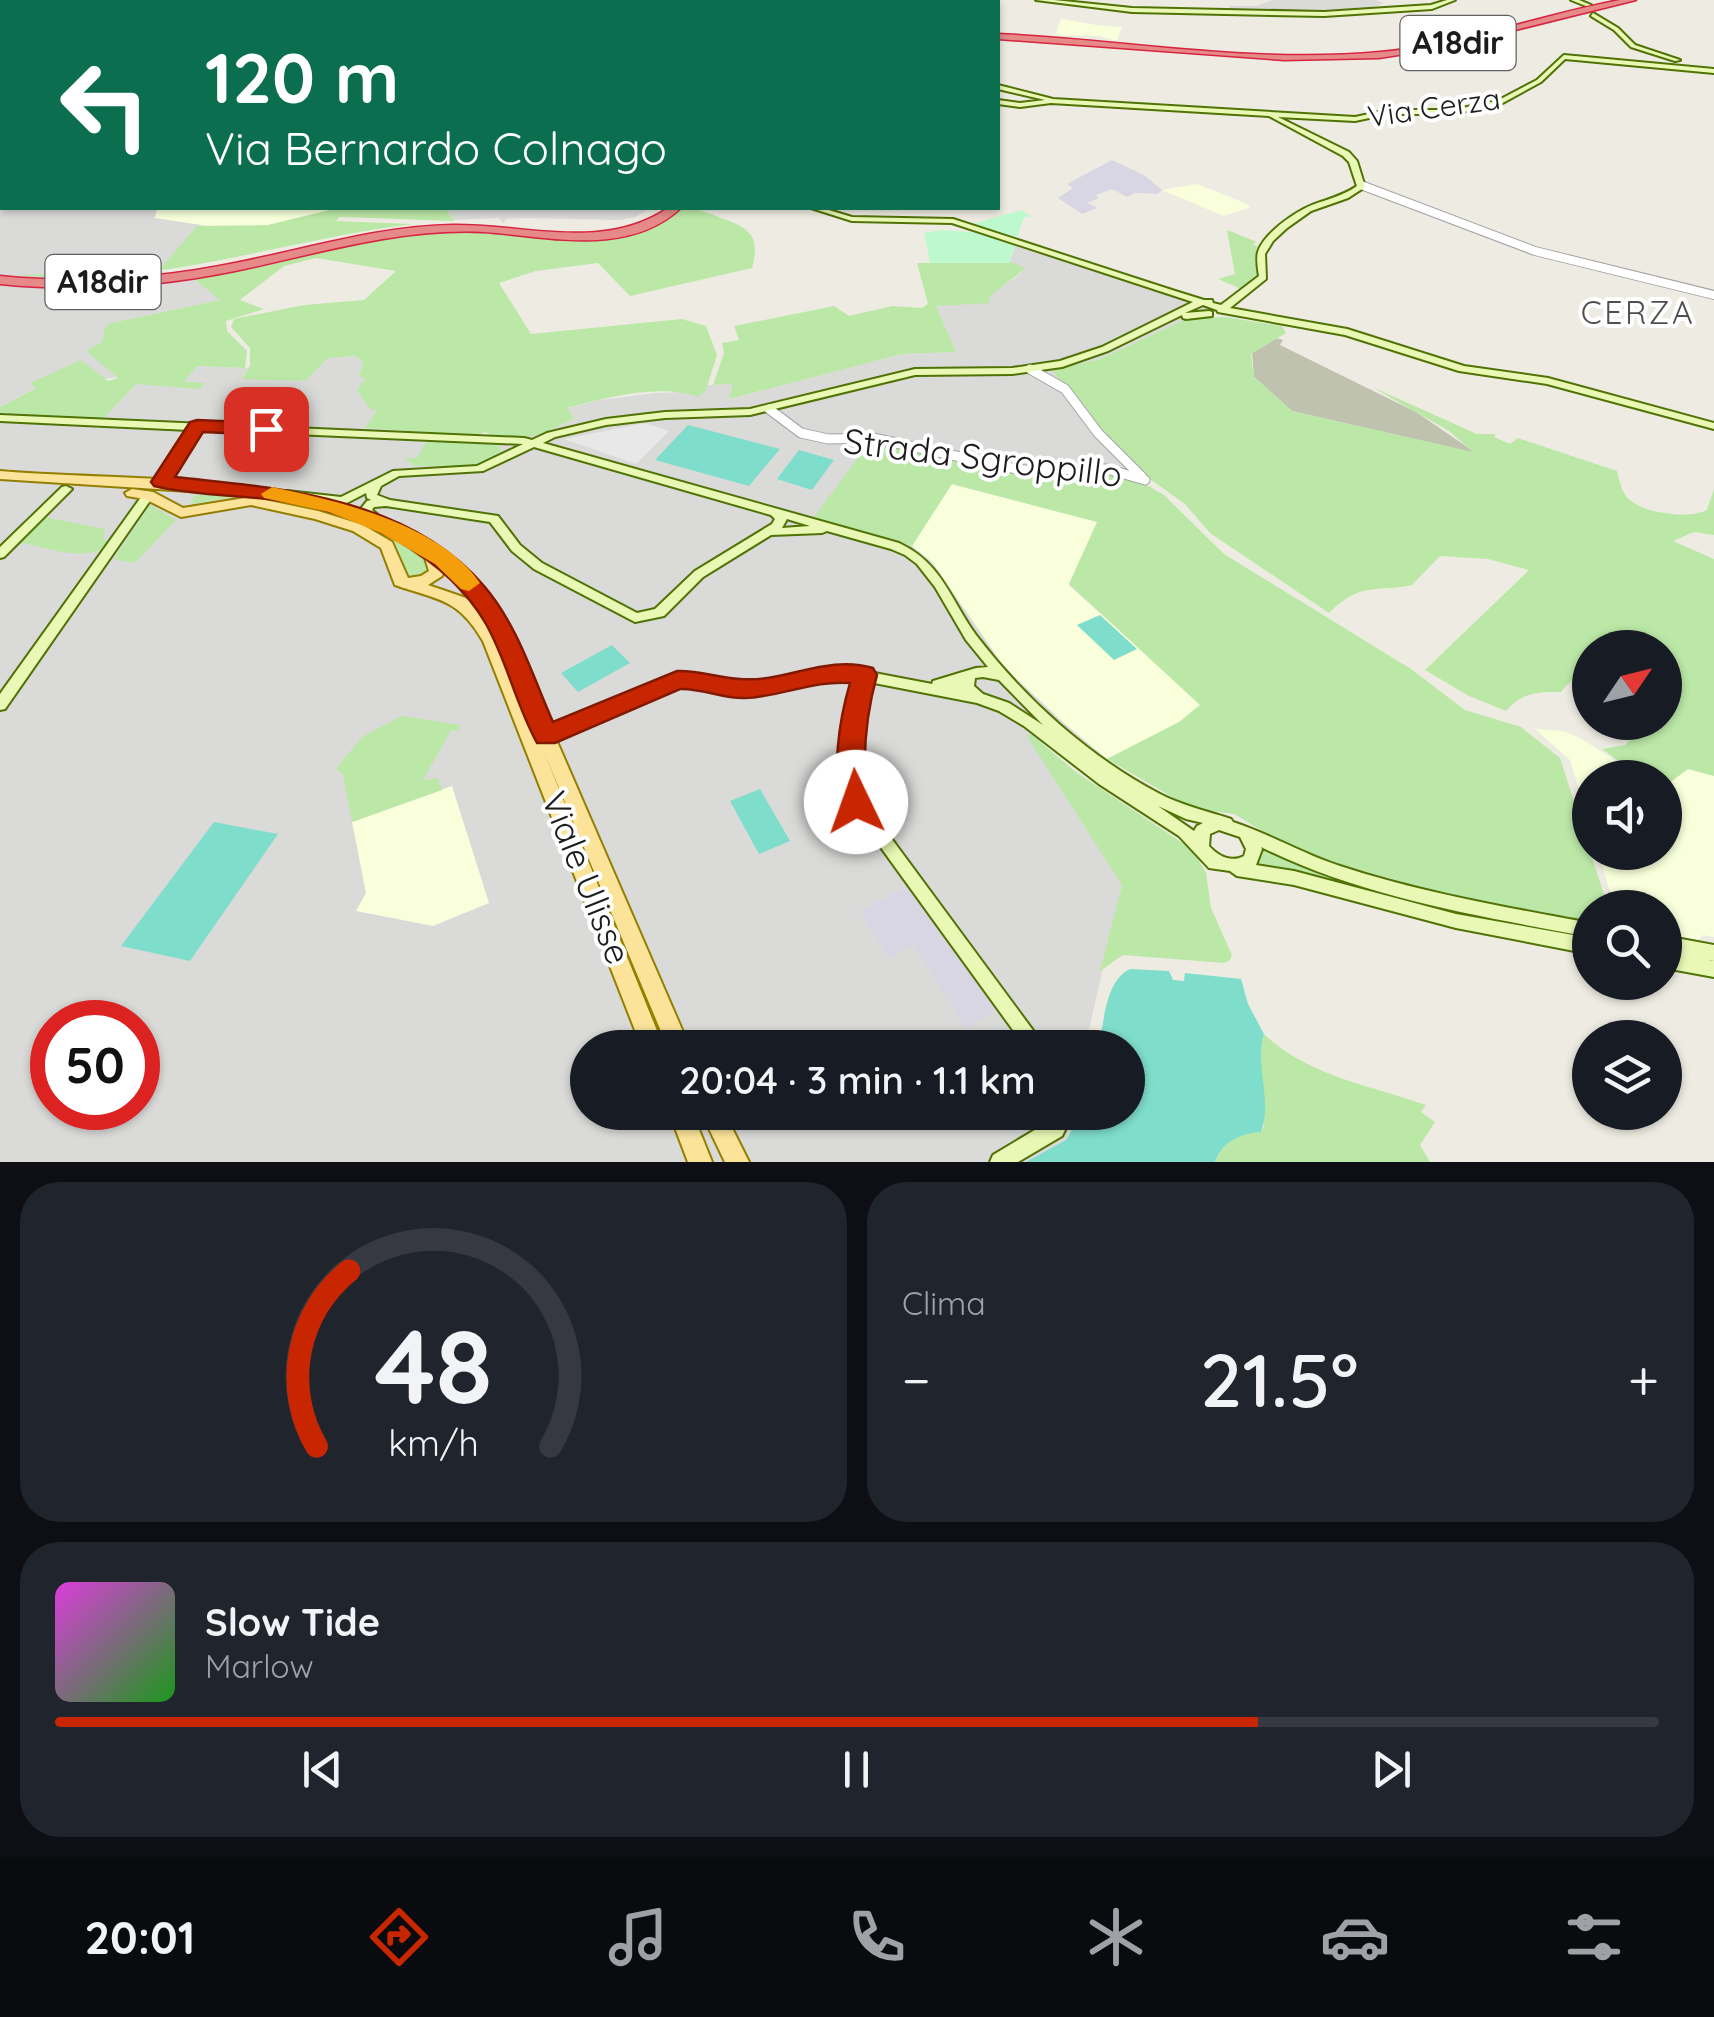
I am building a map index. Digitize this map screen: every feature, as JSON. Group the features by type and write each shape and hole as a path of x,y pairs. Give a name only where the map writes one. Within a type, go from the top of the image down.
{"highway":[{"name":"A18dir","path":"1000,35 1263,54 1376,54 1444,44 1619,0"},
{"name":"A18dir","path":"1000,35 1251,55 1358,57 1448,46 1632,0"},
{"name":"A18dir","path":"0,280 84,282 146,278 400,229 456,224 595,232 643,222 663,210"},
{"name":"A18dir","path":"0,280 110,285 172,278 419,230 612,234 650,224 672,210"}],"main road":[{"path":"1039,0 1127,10 1324,14 1435,9 1450,0"},
{"path":"1576,0 1587,5"},
{"path":"1599,10 1593,15 1632,46 1714,71"},
{"name":"Via Cerza","path":"1072,103 1347,119 1388,112 1444,113 1514,98 1564,57 1684,64"},
{"path":"1000,87 1072,103"},
{"path":"1023,105 1039,100 1026,93"},
{"path":"1000,102 1072,103"},
{"path":"1168,320 1219,306 1263,277 1261,254 1272,238 1305,211 1350,196 1361,184 1346,154 1270,114"},
{"path":"821,210 843,218 941,224 979,231 1172,293 1269,319"},
{"path":"1172,293 1196,306"},
{"path":"287,495 343,501 404,472 479,469 533,442 592,425 769,409 892,376 1030,369 1088,356 1196,306 1219,306 1240,314 1355,334 1463,368 1548,381 1714,426"},
{"path":"0,418 533,442 902,549 922,561 970,636 1004,679 1068,739 1120,776 1182,812 1232,825 1288,856 1332,872 1450,904 1572,927"},
{"path":"555,450 553,441 558,436 592,425"},
{"path":"176,486 162,482 162,477 197,426"},
{"name":"Viale Ulisse","path":"0,475 287,495 334,507 388,528 456,570 498,624 671,1030"},
{"path":"0,482 148,496 187,514 230,503"},
{"path":"376,484 371,496 388,502 494,520 516,548 538,566 624,614 642,618 664,610 700,574 765,535 779,524 781,518 776,513"},
{"path":"210,487 189,496 185,504 194,508 230,503 272,504 358,528 387,546 400,581 420,583 437,572 437,564 427,549"},
{"path":"0,554 66,489"},
{"path":"0,705 148,496"},
{"path":"388,502 371,504 366,511 388,528"},
{"path":"765,535 823,528 855,535"},
{"name":"Viale Ulisse","path":"400,581 461,602 485,629 646,1030"},
{"path":"970,636 977,656 967,688 1029,722 1104,780 1184,831 1215,863 1294,878 1456,921 1572,943"},
{"path":"926,686 990,671 1004,679"},
{"path":"546,736 677,680 742,689 833,673 864,675 982,699 1004,694 1004,679"},
{"path":"864,675 858,696 852,770 856,802 1023,1030"},
{"path":"1201,849 1200,836 1206,827 1232,825 1250,837 1254,855 1247,864 1230,868"},
{"path":"1682,947 1714,953"},
{"path":"1682,963 1714,968"},
{"path":"687,1130 700,1162"},
{"path":"721,1130 737,1162"},
{"path":"1000,1162 1053,1130"}],"street":[{"path":"1361,184 1535,251 1714,295"},
{"name":"Strada Sgroppillo","path":"769,409 801,432 828,439 873,438 1021,470 1108,469 1145,480 1098,433 1065,390 1030,369"}],"shaded area":[{"path":"1273,0 1384,3 1356,14 1232,12 1229,6 1256,6"},
{"path":"1061,19 1122,27 1117,41 1099,36 1055,35"},
{"path":"1112,160 1144,175 1162,190 1158,194 1135,193 1127,197 1112,189 1087,203 1098,208 1082,214 1058,198 1073,188 1067,184"},
{"path":"1197,184 1251,207 1224,216 1162,190"},
{"path":"0,210 322,210 197,226 159,271 193,278 221,300 111,323 102,342 87,351 119,377 37,387 0,407"},
{"path":"157,210 330,210 268,225 221,228 155,218"},
{"path":"446,210 646,210 620,220 453,220"},
{"path":"1022,210 1031,217 1024,217 1017,238 965,226"},
{"path":"971,232 1016,243 1009,263 930,263 924,233"},
{"path":"1016,243 1208,308 1209,316 1188,318 1100,359 1053,370 1145,475 1112,471 1042,476 970,465 919,450 815,517 911,546 951,484 1098,522 1107,759 1033,740 1122,885 1089,1030 570,1030 570,1130 1068,1130 1066,1140 1031,1162 0,1162 0,414 102,419 136,384 197,366 248,368 242,378 317,367 328,358 356,356 363,363 377,409 366,428 495,437 549,431 574,418 565,409 599,400 656,393 685,392 698,396 708,385 732,384 731,399 902,354 955,352 936,306 988,297 1025,269 1010,262"},
{"path":"1276,338 1283,340 1280,345 1416,412 1476,453 1292,411 1254,377 1252,351"},
{"path":"645,423 669,431 636,464 564,439"},
{"path":"688,425 780,449 749,486 655,460"},
{"path":"799,450 834,460 812,490 777,479"},
{"path":"951,484 1098,522 1069,585 1201,705 1180,722 1107,759 1065,724 1005,668 932,562 912,546"},
{"path":"1100,615 1137,649 1114,660 1077,625"},
{"path":"612,645 630,663 578,692 561,673"},
{"path":"1535,729 1563,731 1572,735 1572,740 1583,740 1614,760 1572,760 1572,767 1570,760"},
{"path":"1688,769 1714,776 1714,937 1703,935 1698,940 1682,937 1682,890 1610,890 1603,870 1682,870 1682,773"},
{"path":"452,786 489,903 433,926 356,911 366,893 352,822"},
{"path":"760,789 790,841 759,854 730,801"},
{"path":"214,822 278,834 190,961 121,946"},
{"path":"913,884 1004,1004 966,1029 914,945 888,957 860,910"},
{"path":"1130,969 1169,971 1173,980 1184,981 1185,973 1241,979 1248,1004 1264,1034 1261,1058 1265,1108 1261,1132 1233,1140 1215,1162 1026,1162 1066,1140 1072,1130 1145,1130 1145,1030 1102,1030 1111,992"}],"green space":[{"path":"330,210 446,210 454,221 339,217 336,221 413,224 159,270 197,226 268,225"},
{"path":"678,210 698,210 736,224 754,242 752,268 630,296 598,263 536,271 499,283 531,334 682,319 706,326 717,355 706,390 698,397 666,391 598,400 567,408 574,418 553,429 519,438 485,432 477,436 365,428 377,410 370,409 357,390 366,378 359,377 363,363 356,356 328,358 305,381 242,379 250,365 250,348 231,327 234,319 304,305 364,300 396,271 316,258 284,266 240,300 264,309 226,321 227,331 247,351 245,368 197,366 184,382 205,383 200,389 136,384 103,419 0,414 0,407 36,388 30,383 81,360 108,381 118,378 86,351 102,342 105,328 111,323 220,300 193,278 411,233 590,236 656,223"},
{"path":"1227,230 1257,242 1253,244 1258,247 1258,276 1241,289 1218,279 1235,274"},
{"path":"1010,262 1026,268 989,297 990,303 936,306 956,352 902,354 730,399 732,384 713,385 724,353 722,343 739,340 734,326 834,306 849,316 892,306 922,308 928,304 917,263"},
{"path":"151,271 70,277 17,275"},
{"path":"1226,317 1282,326 1286,333 1251,354 1254,377 1292,411 1473,452 1449,431 1372,387 1477,434 1496,434 1494,437 1510,444 1518,438 1617,471 1627,497 1646,509 1699,513 1707,510 1714,489 1714,535 1694,532 1673,541 1714,559 1714,776 1688,769 1682,773 1682,760 1617,760 1602,749 1625,745 1630,740 1682,740 1682,630 1572,630 1572,680 1561,692 1531,694 1506,711 1469,696 1425,670 1529,570 1488,559 1440,556 1412,585 1359,592 1329,613 1210,533 1185,504 1147,477 1108,441 1052,370 1100,359 1188,318"},
{"path":"428,439 491,443 499,446 501,452 474,466 414,466 404,458 417,458"},
{"path":"884,445 1042,476 1112,471 1135,478 1164,495 1224,554 1411,669 1465,710 1521,727 1560,758 1572,795 1572,870 1596,870 1603,890 1572,890 1572,918 1442,893 1295,850 1234,814 1191,808 1107,759 1179,722 1200,705 1069,584 1097,522 952,484 912,546 814,517 860,455"},
{"path":"209,491 267,497 351,519 428,559 430,575 405,576 399,551 391,540 346,518 268,498 236,497 191,504 194,496"},
{"path":"150,505 176,520 135,563 114,559"},
{"path":"44,517 105,529 103,540 111,541 103,548 81,554 18,542"},
{"path":"402,716 461,725 458,731 451,730 423,780 438,778 442,790 352,822 343,774 336,769 362,737"},
{"path":"1026,735 1032,735 1076,772 1193,850 1206,873 1211,908 1232,955 1230,960 1224,963 1123,955 1100,971 1122,885"},
{"path":"1262,848 1330,876 1572,931 1572,936 1457,914 1257,865"},
{"path":"1264,1034 1299,1060 1319,1069 1426,1105 1421,1112 1435,1122 1420,1145 1430,1162 1215,1162 1227,1144 1261,1132 1264,1126 1260,1067"}],"slow traffic":[{"path":"272,494 334,507 388,528 443,559 469,583"}],"district":[{"name":"CERZA","path":"1638,313"}],"route":[{"path":"266,429 197,426 161,480 176,486 287,495 334,507 388,528 443,559 476,592 498,624 546,736 677,680 751,689 833,673 864,675 858,696 852,770 856,802"}]}
